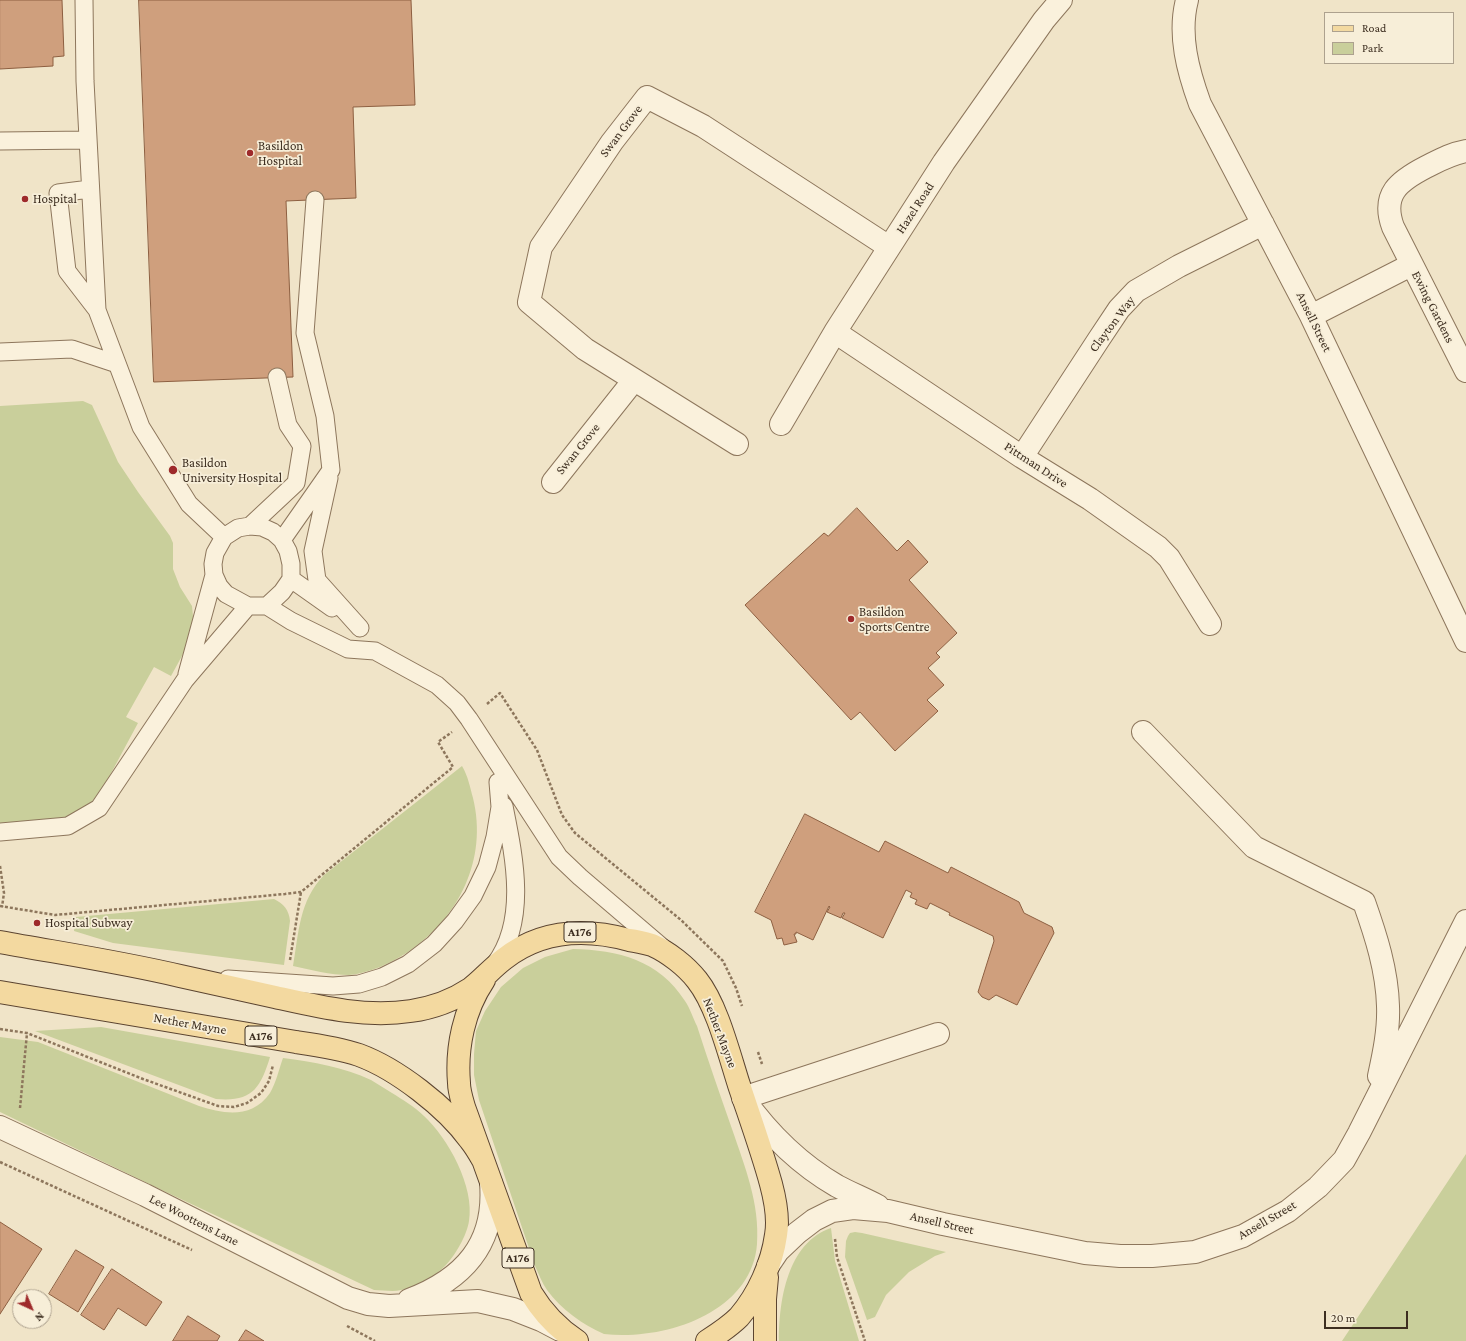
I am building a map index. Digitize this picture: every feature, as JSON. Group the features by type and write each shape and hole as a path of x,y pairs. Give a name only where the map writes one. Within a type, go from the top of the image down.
{"main road":[{"name":"Nether Mayne","path":"0,942 177,975 319,1007 350,1012 388,1013 410,1011 433,1006 453,999 471,988 505,958 524,947 550,936 583,932 618,937 651,945 677,960 697,980 710,1001 744,1098 772,1185 776,1211 777,1233 768,1266 760,1285 739,1316 724,1331 707,1341"},
{"name":"Nether Mayne","path":"488,972 472,1000 464,1022 458,1054 459,1085 464,1108 530,1293 546,1315 571,1337"},
{"name":"Nether Mayne","path":"0,992 296,1042 359,1055 398,1075 450,1116 469,1139 483,1160"},
{"name":"Nether Mayne","path":"765,1341 764,1299 768,1266"}],"street":[{"name":"Hazel Road","path":"780,424 835,332 944,162 1044,20 1061,0"},
{"name":"Ansell Street","path":"1186,0 1183,30 1185,55 1191,80 1200,104 1311,316 1466,641"},
{"name":"Swan Grove","path":"737,444 585,349 529,302 541,247 612,142 647,97 703,126 890,247"},
{"name":"Ewing Gardens","path":"1466,151 1448,155 1406,177 1394,191 1390,205 1390,218 1411,265 1466,371"},
{"name":"Clayton Way","path":"1022,457 1099,339 1120,309 1136,291 1179,266 1263,224"},
{"name":"Ewing Gardens","path":"1311,316 1411,265"},
{"name":"Pittman Drive","path":"835,332 1022,457 1090,499 1158,547 1169,558 1210,624"},
{"name":"Swan Grove","path":"553,482 634,380"},
{"path":"1142,732 1254,847 1364,902 1376,935 1384,968 1388,1006 1385,1051 1370,1107 1359,1133"},
{"name":"Ansell Street","path":"888,1210 943,1224 1085,1254 1152,1256 1195,1252 1243,1236 1288,1210 1318,1187 1344,1160 1466,921"},
{"path":"888,1210 836,1186 805,1164 779,1142 758,1118 744,1098 938,1034"},
{"name":"Lee Woottens Lane","path":"0,1127 145,1195 348,1298 368,1304 389,1306 478,1301 513,1309 541,1320 571,1337"},
{"name":"Lee Woottens Lane","path":"389,1306 410,1300 435,1289 453,1278 467,1263 487,1231 492,1201 491,1182"},
{"path":"768,1266 778,1251 814,1220 832,1212 853,1208 888,1210"}],"lane":[{"path":"84,0 85,81 97,310 141,427 188,504 224,536"},
{"path":"0,141 88,140"},
{"path":"90,189 58,192 67,272 97,310"},
{"path":"315,200 305,333 325,416 331,470 313,551 317,580 360,628 375,651"},
{"path":"0,352 72,349 117,364"},
{"path":"250,526 296,483 302,446 288,425 277,377"},
{"path":"282,540 331,470"},
{"path":"267,606 282,592 291,579 291,564 288,551 282,540 273,532 262,527 250,526 238,528 224,536 215,553 213,564 214,575 219,586 226,594 248,606 267,606 291,621 348,649 375,651 437,685 457,703 469,719 559,857 580,877 677,960"},
{"path":"185,680 214,575"},
{"path":"291,579 360,628"},
{"path":"0,832 68,826 99,808 185,680 248,606"},
{"path":"481,738 493,764 504,806 511,840 516,896 513,922 508,942 499,958 488,972"},
{"path":"177,975 332,986 359,984 382,977 408,964 434,944 455,921 473,896 488,867 496,837 500,807 498,782"}],"path":[{"path":"0,866 4,893 1,906 55,915 301,892 453,767 438,742"},
{"path":"290,960 301,892"},
{"path":"0,1029 27,1033 135,1076 218,1106 234,1107 247,1103 262,1093 269,1081 274,1064"},
{"path":"20,1111 27,1033"},
{"name":"Lee Woottens Lane","path":"0,1162 196,1252"},
{"path":"344,1325 375,1341"}],"green space":[{"path":"83,401 92,405 118,462 170,536 173,543 173,569 180,587 192,606 194,627 188,645 171,676 154,667 126,717 138,723 109,777 90,805 71,817 0,823 0,406"},
{"path":"462,766 473,798 477,821 476,843 472,865 465,885 455,904 442,922 426,938 408,952 387,964 372,970 357,974 342,975 293,966 301,918 305,906 309,895 324,875"},
{"path":"274,899 281,903 285,908 290,921 284,965 113,943 74,931 76,917"},
{"path":"573,949 606,952 636,960 663,976 675,987 687,1004 697,1026 742,1157 754,1200 757,1244 752,1268 740,1288 723,1304 702,1317 678,1327 628,1335 604,1334 573,1316 559,1304 547,1290 535,1266 479,1100 474,1075 474,1054 476,1031 485,1011 501,987 523,968 545,957"},
{"path":"101,1027 270,1057 258,1086 252,1092 246,1096 238,1098 216,1099 35,1031"},
{"path":"0,1037 38,1042 199,1106 218,1111 246,1111 263,1101 272,1089 283,1058 306,1061 361,1075 416,1109 433,1125 442,1137 458,1164 468,1193 470,1208 469,1221 463,1239 449,1262 425,1281 413,1287 398,1291 374,1290 0,1112"},
{"path":"1466,1154 1466,1341 1342,1341"},
{"path":"831,1228 835,1261 859,1341 779,1341 781,1309 788,1275 804,1246 816,1236"},
{"path":"855,1232 946,1252 935,1256 909,1272 886,1295 875,1317 867,1320 845,1257 846,1241 848,1236 850,1233"}],"building":[{"path":"0,0 62,0 64,56 53,57 53,66 0,69"},
{"name":"Basildon Hospital","path":"139,0 411,0 415,105 353,107 356,198 286,201 293,377 154,382"},
{"name":"Basildon Sports Centre","path":"857,508 897,551 908,540 928,562 909,580 957,633 936,653 940,657 928,668 944,685 927,700 938,711 895,751 860,712 851,720 745,605 824,533 828,536"},
{"path":"805,814 879,852 885,841 948,873 951,867 1019,902 1024,913 1052,927 1054,933 1017,1005 996,995 989,1000 982,997 978,992 994,941 993,936 949,915 950,913 930,903 927,909 915,904 917,900 910,897 912,893 906,890 883,938 842,918 845,913 843,913 841,918 827,912 830,907 829,906 813,940 796,932 796,934 794,934 797,942 784,945 782,938 777,939 771,920 755,912"},
{"path":"0,1222 42,1249 16,1289 12,1289 12,1295 0,1314"},
{"path":"76,1250 104,1267 78,1312 52,1296 52,1289"},
{"path":"112,1269 162,1302 146,1326 118,1308 104,1330 81,1315"},
{"path":"188,1316 220,1336 217,1341 173,1341"},
{"path":"246,1330 264,1341 239,1341"}],"place":[{"name":"Basildon Hospital","path":"250,153"},
{"name":"Hospital","path":"25,199"},
{"name":"Basildon University Hospital","path":"173,470"},
{"name":"Basildon Sports Centre","path":"851,619"},
{"name":"Hospital Subway","path":"37,923"}]}
